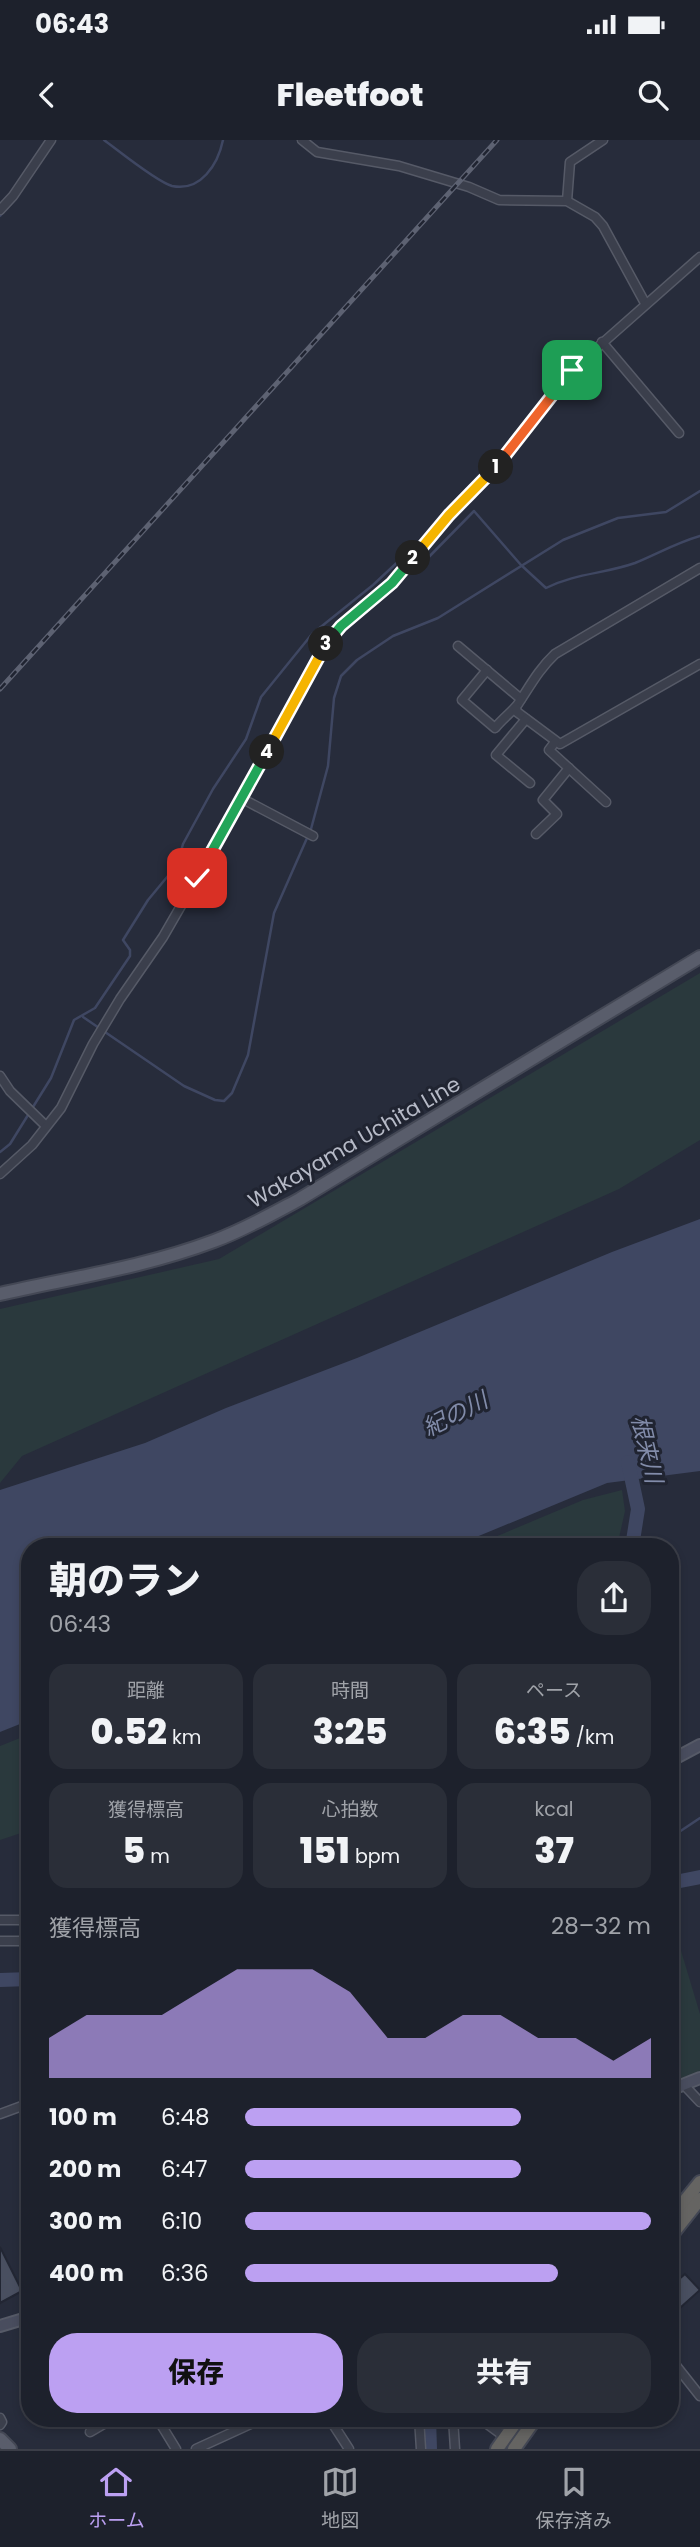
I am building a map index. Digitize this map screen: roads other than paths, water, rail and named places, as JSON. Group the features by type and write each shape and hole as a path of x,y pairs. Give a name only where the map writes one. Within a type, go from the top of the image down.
{"highway":[{"path":"679,2208 700,2182"},
{"path":"679,2226 700,2199"},
{"path":"497,2449 512,2427"},
{"path":"514,2449 530,2427"}],"main road":[{"name":"Wakayama Uchita Line","path":"0,1294 157,1259 215,1241 254,1223 300,1199 700,957"},
{"path":"679,1756 700,1745"},
{"path":"679,2087 700,2078"},
{"path":"0,2326 21,2319"},
{"path":"0,2439 10,2449"}],"street":[{"path":"0,210 13,196 51,140"},
{"path":"302,140 317,152 398,166 469,187 499,200 566,201 595,217 603,226 645,303"},
{"path":"566,201 570,162 603,140"},
{"path":"0,1174 32,1144 43,1123 61,1108 120,999 163,937 327,641 392,583 449,515 502,460 572,370 700,257"},
{"path":"602,342 679,433"},
{"path":"487,670 462,700 495,728 508,711 516,708 542,666 555,654 700,568"},
{"path":"458,646 521,699"},
{"path":"516,708 517,712 555,743 560,744 700,664"},
{"path":"526,719 496,755 530,783"},
{"path":"555,743 549,750 606,802"},
{"path":"536,834 557,814 543,800 569,768"},
{"path":"241,798 313,836"},
{"path":"0,1076 43,1123"},
{"path":"0,1920 21,1920"},
{"path":"0,1941 21,1941"},
{"path":"684,2085 700,2102"},
{"path":"0,2114 21,2106"},
{"path":"679,2369 700,2396"},
{"path":"0,2418 0,2425"},
{"path":"90,2431 97,2427"},
{"path":"163,2427 176,2449"},
{"path":"196,2449 245,2427"},
{"path":"335,2427 349,2449"},
{"path":"420,2427 421,2449"},
{"path":"454,2427 455,2449"},
{"path":"491,2427 505,2437"}],"water":[{"name":"紀の川","path":"700,1219 700,1471 607,1483 474,1538 21,1538 21,1724 0,1732 0,1490 145,1443 612,1252"}],"waterway":[{"path":"104,140 157,179 182,187 192,185 206,174 217,158 223,140"},
{"path":"0,216 16,198"},
{"path":"83,1017 184,1086 215,1100 224,1101 232,1093 248,1055 274,913 311,829 328,766 334,698 341,676 357,660 393,636 438,618 563,540 618,518 666,512 700,491"},
{"path":"0,1152 10,1144 51,1078 74,1020 95,1008 130,956 130,950 123,940 148,900 177,865 183,844 213,789 246,739 261,697 312,634 403,557 416,566 421,565 474,511 521,565 546,588 568,579 635,563 700,536"},
{"name":"根来川","path":"628,1462 638,1509 633,1538"},
{"path":"679,1832 700,1818"},
{"path":"679,1881 700,1877"},
{"path":"0,1980 21,1979"},
{"name":"根来川","path":"429,2427 430,2449"}],"railway":[{"path":"0,689 497,140"}]}
